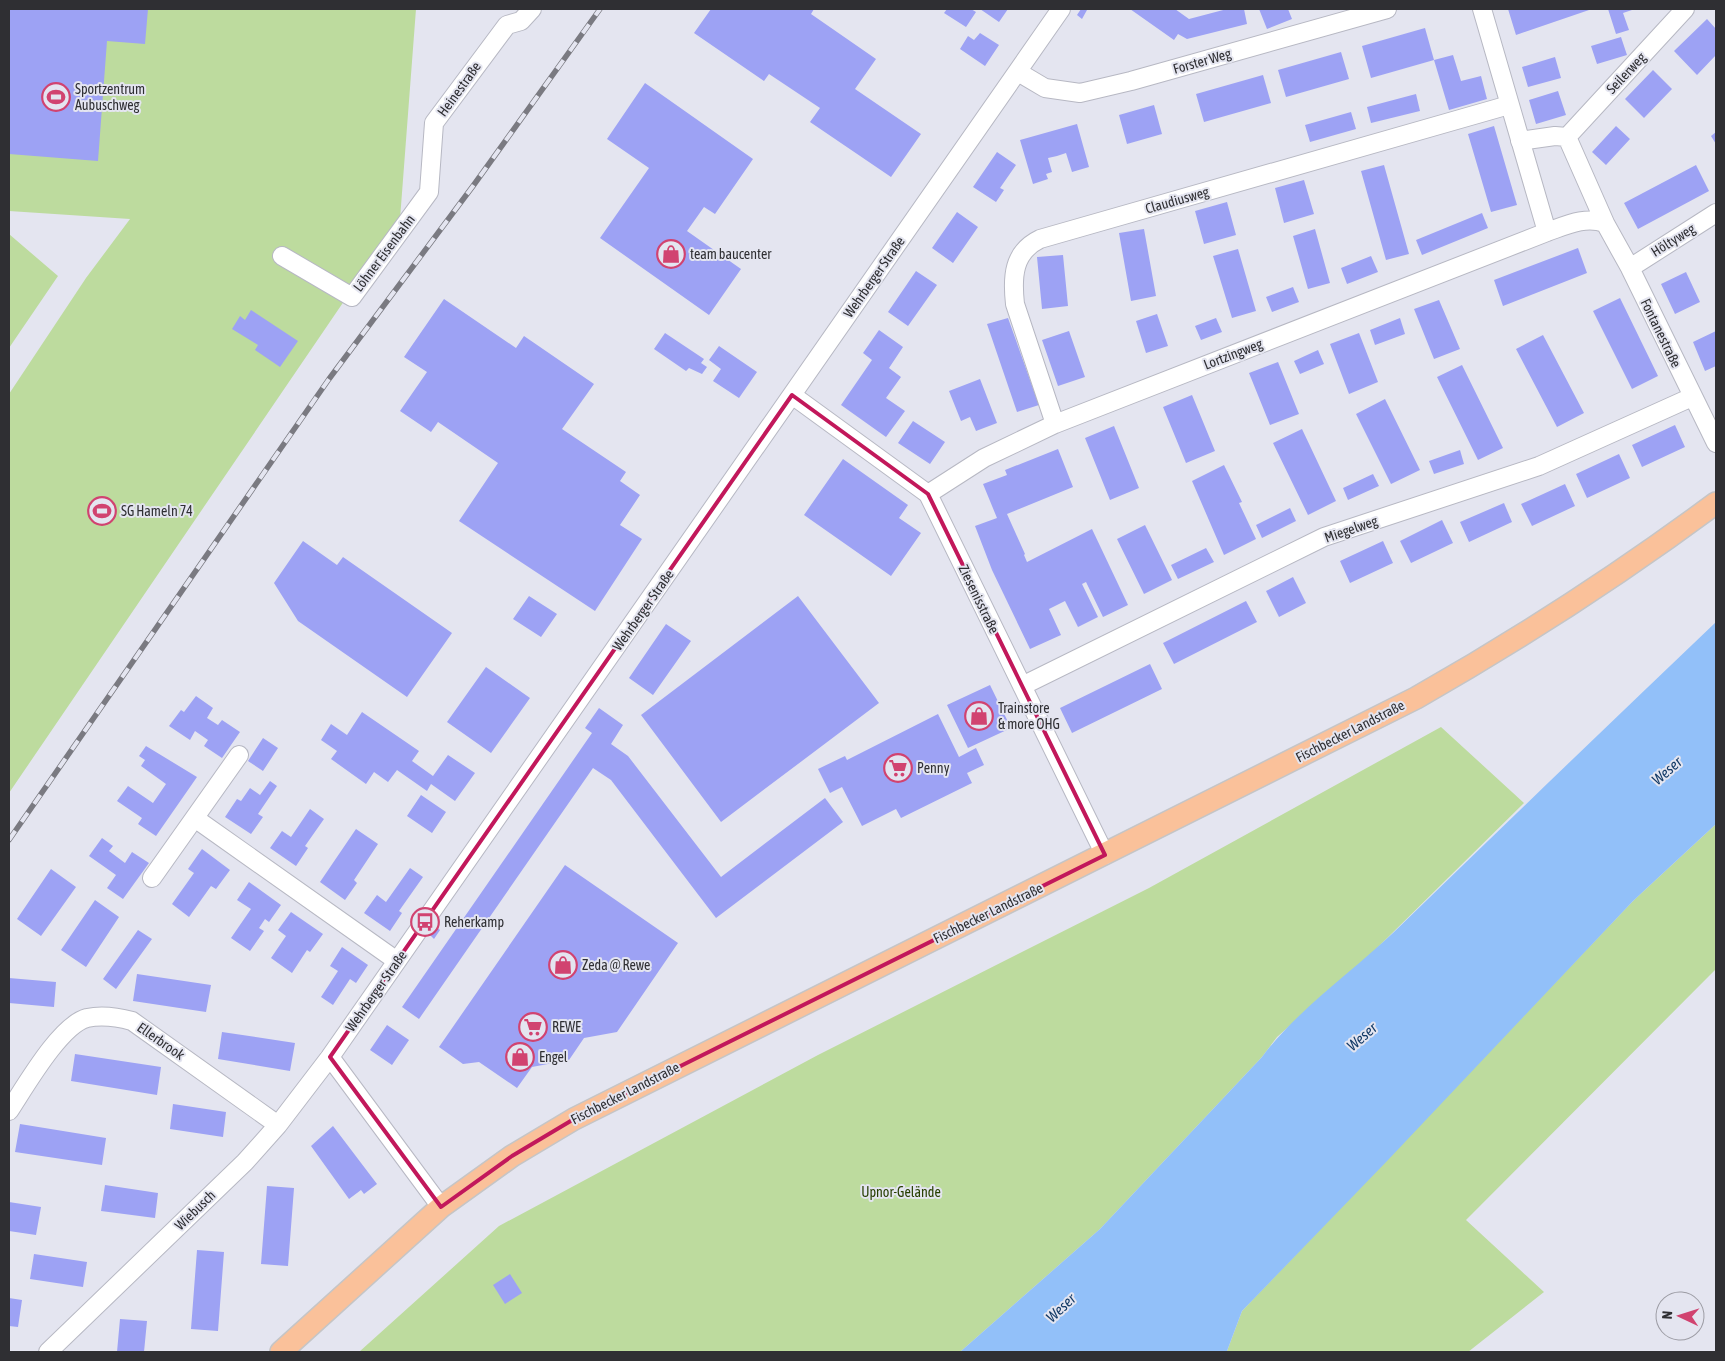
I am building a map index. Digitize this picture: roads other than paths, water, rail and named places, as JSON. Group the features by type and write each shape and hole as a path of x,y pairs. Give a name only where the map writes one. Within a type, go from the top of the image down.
{"main road":[{"name":"Fischbecker Landstraße","path":"281,1352 441,1207 512,1156 582,1114 1105,855 1416,698 1502,649 1642,557 1716,503"}],"street":[{"name":"Heinestraße","path":"429,192 434,123 507,25 521,21 532,9"},
{"name":"Wehrberger Straße","path":"330,1056 1061,9"},
{"name":"Forster Weg","path":"1018,72 1045,88 1080,93 1131,81 1387,9"},
{"path":"1482,9 1547,232 1575,222 1593,219 1605,223"},
{"name":"Seilerweg","path":"1567,137 1684,9"},
{"name":"Claudiusweg","path":"1055,424 1015,304 1013,283 1018,260 1026,245 1040,239 1509,105"},
{"path":"1520,142 1555,136 1567,137"},
{"name":"Fontanestraße","path":"1567,137 1605,223 1630,268 1716,443"},
{"name":"Löhner Eisenbahn","path":"282,256 352,296 429,192"},
{"name":"Höltyweg","path":"1630,268 1716,213"},
{"name":"Lortzingweg","path":"928,494 984,458 1055,424 1547,232"},
{"name":"Ziesenisstraße","path":"792,395 928,494 1105,855"},
{"name":"Miegelweg","path":"1022,686 1324,537 1539,466 1692,397"},
{"path":"152,878 196,819 239,755"},
{"path":"196,819 397,961"},
{"name":"Ellerbrook","path":"9,1111 61,1036 74,1024 86,1018 111,1016 132,1021 278,1125"},
{"path":"330,1056 441,1207"},
{"name":"Wiebusch","path":"48,1352 246,1162 278,1125 330,1056"}],"water":[{"name":"Weser","path":"1716,622 1716,824 1633,901 1242,1311 1227,1351 960,1352 1100,1229 1291,1024 1394,932"}],"railway":[{"path":"9,840 329,379 473,186 600,9"}],"place":[{"name":"Sportzentrum Aubuschweg","path":"56,97"},
{"name":"team baucenter","path":"671,254"},
{"name":"SG Hameln 74","path":"102,511"},
{"name":"Trainstore & more OHG","path":"979,716"},
{"name":"Penny","path":"898,768"},
{"name":"Reherkamp","path":"425,922"},
{"name":"Zeda @ Rewe","path":"563,965"},
{"name":"REWE","path":"533,1027"},
{"name":"Engel","path":"520,1057"}],"park label":[{"name":"Upnor-Gelände","path":"901,1192"}]}
